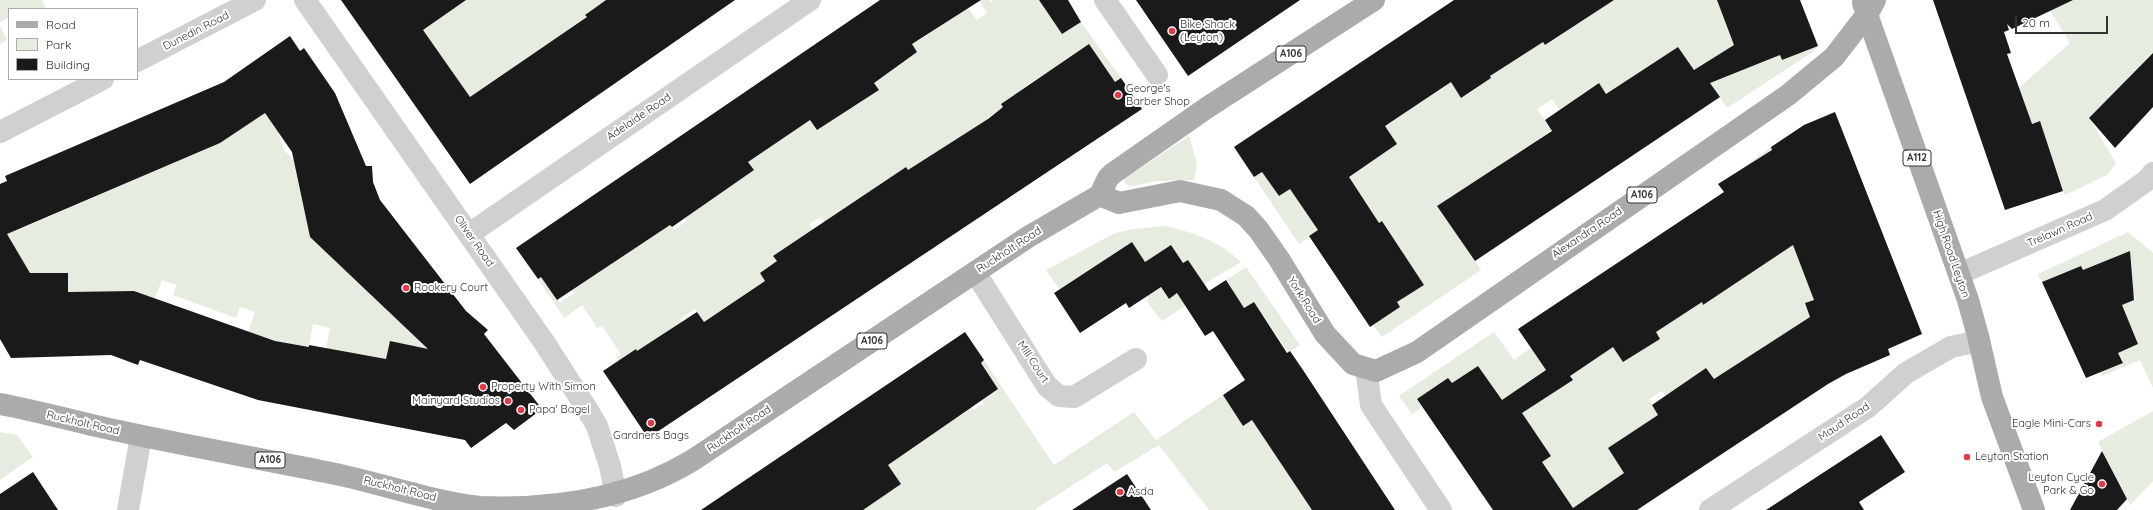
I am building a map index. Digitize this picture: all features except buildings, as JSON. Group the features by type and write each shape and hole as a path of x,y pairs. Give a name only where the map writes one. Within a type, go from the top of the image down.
{"main road":[{"name":"A106","path":"1100,195 1108,178 1112,174 1208,107 1374,0"},
{"name":"High Road Leyton","path":"1868,4 1959,274 1980,341 1992,397 2034,510"},
{"name":"Alexandra Road","path":"1366,369 1380,370 1417,352 1788,95 1834,57 1868,4"},
{"name":"York Road","path":"1100,195 1119,203 1180,191 1221,200 1234,207 1258,229 1279,259 1332,343 1353,364 1366,369"},
{"name":"Ruckholt Road","path":"0,404 141,436 342,475 479,507 515,510 566,507 616,496 647,485 693,460 1028,237 1100,195"}],"street":[{"name":"Dunedin Road","path":"138,60 255,0"},
{"name":"Oliver Road","path":"305,0 544,342 587,410 597,426 610,466 616,496"},
{"name":"Adelaide Road","path":"469,234 810,0"},
{"path":"1105,0 1157,75"},
{"path":"0,132 101,80"},
{"name":"Trelawn Road","path":"1959,274 2105,210 2146,181 2153,173"},
{"name":"Mill Court","path":"975,272 1047,386 1059,396 1074,397 1136,359"},
{"name":"Maud Road","path":"1710,510 1868,407 1906,373 1950,346 1980,341"},
{"path":"1366,369 1371,405 1441,510"},
{"path":"128,510 141,436"}],"green space":[{"path":"0,0 42,0 46,8 8,8 8,18 0,22"},
{"path":"451,0 606,0 585,15 604,43 429,125 418,110 443,93 401,45 456,7"},
{"path":"979,0 989,0 991,2 994,0 1055,0 1044,8 1062,34 1081,22 1121,78 1115,82 1041,82 1038,78 1022,89 1046,125 1037,131 1013,95 1001,104 1003,107 987,118 1008,150 990,134 982,123 908,170 906,167 849,205 858,219 848,257 821,217 809,224 818,239 773,256 777,261 760,273 780,304 759,285 727,307 735,333 720,311 704,322 695,309 680,319 688,332 644,362 635,349 622,358 631,371 627,373 616,357 621,354 602,326 597,328 582,305 564,318 538,279 541,277 560,303 574,293 568,285 609,265 623,256 653,199 674,230 686,221 684,218 754,170 748,162 762,152 795,99 817,130 830,121 847,94 855,106 879,90 867,73 900,63 917,52 901,28 907,24 918,41 968,8 977,20 987,13"},
{"path":"1590,0 1717,0 1745,69 1780,55 1782,60 1818,46 1811,53 1727,108 1700,67 1694,70 1678,47 1606,94 1599,83 1581,95 1567,120 1552,99 1537,109 1552,130 1539,139 1554,162 1527,147 1501,164 1516,188 1505,195 1489,172 1438,206 1481,270 1382,337 1373,325 1400,307 1397,302 1424,285 1406,258 1376,270 1403,252 1383,221 1356,239 1372,212 1364,200 1299,244 1254,177 1262,172 1279,196 1290,189 1362,168 1397,144 1385,126 1446,86 1430,62 1453,82 1452,84 1462,98 1491,78 1465,39 1534,27 1546,45 1597,11"},
{"path":"2043,0 2153,0 2153,53 2089,118 2116,163 2107,175 2065,195 2040,121 2019,128 2014,92 2070,43"},
{"path":"0,26 7,40 0,44"},
{"path":"265,112 277,130 284,150 293,159 310,237 451,371 385,364 326,348 330,328 313,324 309,347 275,341 248,332 255,312 240,307 236,318 173,295 177,285 162,280 155,298 134,291 68,292 68,273 52,273 43,295 11,241 0,226 0,184 3,183 23,228 220,143"},
{"path":"1189,136 1197,163 1194,180 1157,181 1133,186 1125,184 1124,179"},
{"path":"1771,147 1802,220 1808,284 1814,300 1805,303 1813,324 1785,333 1759,350 1776,375 1714,379 1706,368 1688,380 1696,391 1689,432 1662,391 1649,399 1659,415 1624,473 1620,476 1642,510 1591,510 1584,500 1569,510 1538,465 1551,456 1509,395 1475,418 1495,391 1478,366 1452,383 1417,399 1422,407 1412,414 1399,396 1494,332 1514,360 1531,348 1559,389 1573,380 1553,351 1612,346 1624,362 1643,350 1656,332 1701,302 1703,305 1769,261 1735,210 1757,195 1740,170"},
{"path":"1166,226 1197,235 1215,243 1224,248 1241,262 1204,284 1188,260 1183,263 1171,245 1145,262 1132,242 1059,289 1046,270 1115,233 1133,229"},
{"path":"2128,232 2153,253 2153,388 2140,360 2102,376 2101,372 2122,363 2118,353 2138,344 2132,328 2101,314 2136,299 2118,256 2084,272 2081,266 2042,282 2038,274"},
{"path":"1246,267 1300,345 1288,352 1254,302 1244,308 1226,280"},
{"path":"1159,285 1169,299 1185,288 1186,305 1162,321 1149,305 1147,295"},
{"path":"984,360 1054,465 1134,412 1156,440 1223,395 1243,426 1281,402 1313,510 1209,510 1159,445 1114,472 1107,463 1034,510 841,510 886,494 901,484 884,460 954,381 973,410 984,403 982,400 998,389 981,363"},
{"path":"2153,411 2153,481 2130,505 2098,442"},
{"path":"0,432 17,435 33,457 0,480"}],"place":[{"name":"Bike Shack (Leyton)","path":"1172,31"},
{"name":"George's Barber Shop","path":"1118,95"},
{"name":"Rookery Court","path":"406,288"},
{"name":"Property With Simon","path":"483,387"},
{"name":"Mainyard Studios","path":"508,401"},
{"name":"Papa' Bagel","path":"521,410"},
{"name":"Gardners Bags","path":"651,423"},
{"name":"Eagle Mini-Cars","path":"2099,424"},
{"name":"Leyton Station","path":"1967,457"},
{"name":"Leyton Cycle Park & Go","path":"2102,484"},
{"name":"Asda","path":"1120,492"}]}
